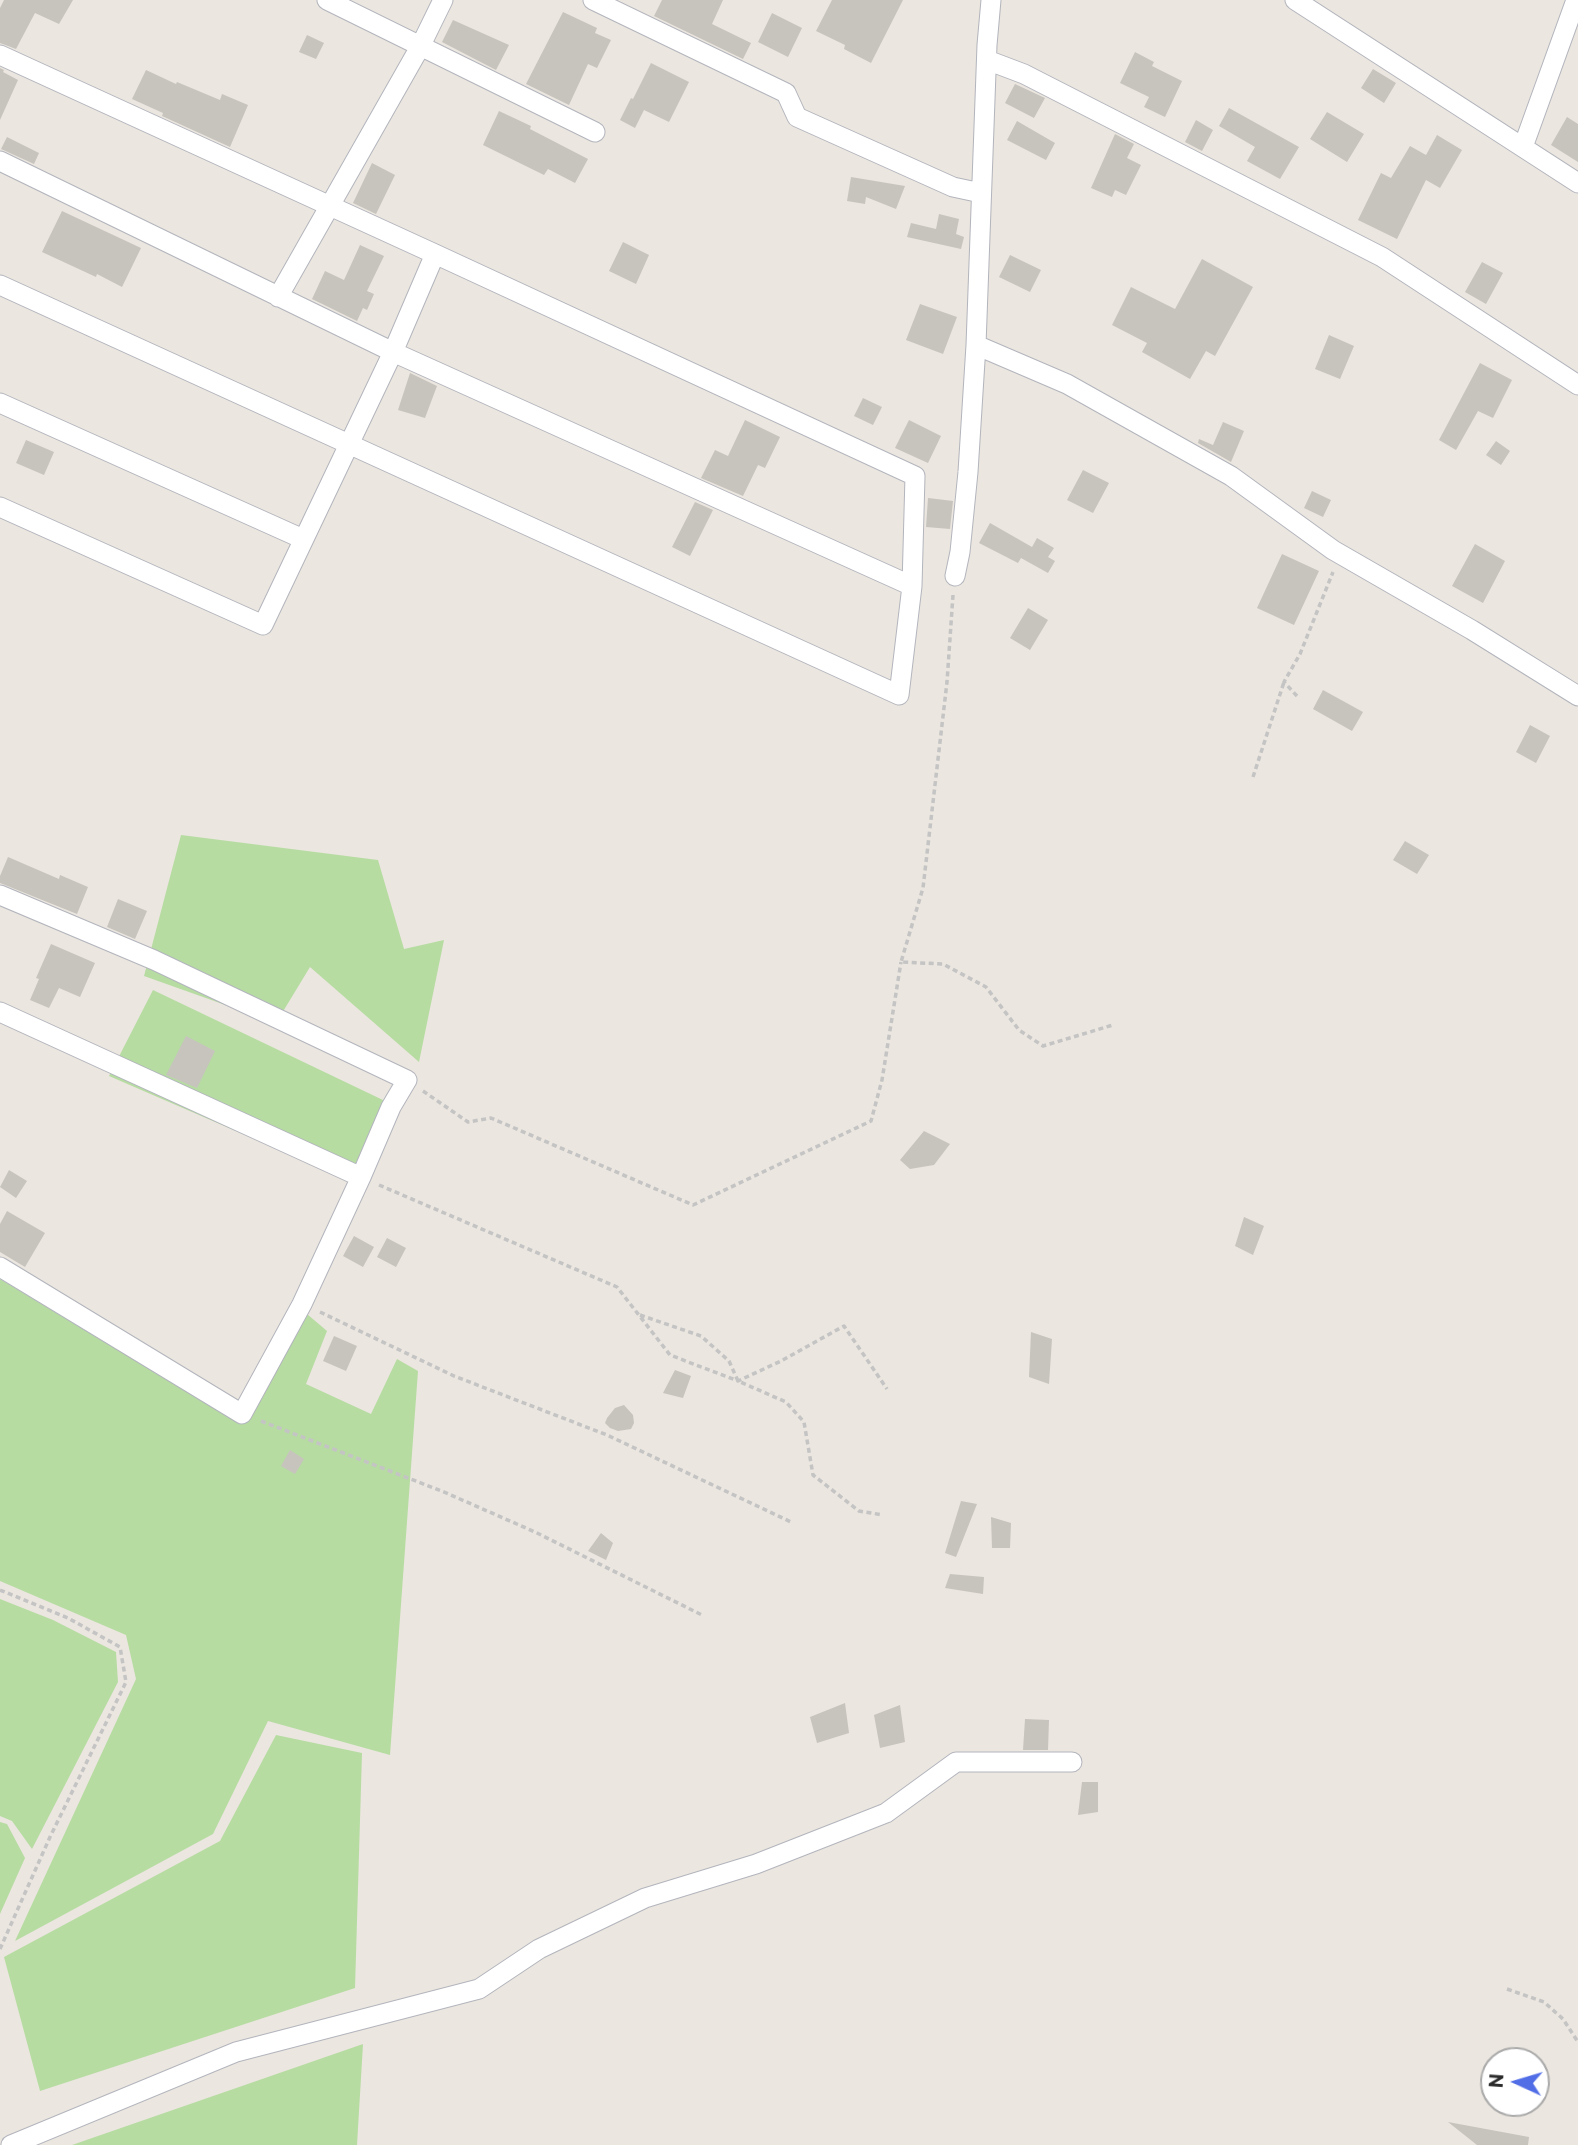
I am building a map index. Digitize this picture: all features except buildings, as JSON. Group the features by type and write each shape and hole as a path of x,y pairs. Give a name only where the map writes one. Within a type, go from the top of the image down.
{"street":[{"path":"327,0 595,132"},
{"path":"278,297 420,47 443,0"},
{"path":"593,0 786,93 797,117 953,187 981,193"},
{"path":"955,576 965,499 976,345 991,0"},
{"path":"1294,0 1578,183"},
{"path":"1523,147 1576,0"},
{"path":"0,55 915,476 912,586 900,695 0,285"},
{"path":"987,60 1024,74 1382,257 1578,385"},
{"path":"0,161 393,352 912,586"},
{"path":"0,507 263,625 393,352 435,254"},
{"path":"976,345 1067,384 1231,476 1333,550 1451,617 1578,696"},
{"path":"0,403 303,539"},
{"path":"0,895 155,960 407,1080 391,1107 302,1304 242,1414 0,1267"},
{"path":"0,1012 361,1177"},
{"path":"11,2145 236,2052 479,1989 539,1949 646,1898 756,1864 886,1813 956,1762 1072,1762"}],"path":[{"path":"1253,777 1284,682 1300,654 1334,569 1333,550"},
{"path":"407,1080 468,1122 491,1118 693,1205 871,1121 881,1080 901,962 923,888 947,682 955,576"},
{"path":"1284,682 1297,696"},
{"path":"901,962 943,964 986,987 1019,1030 1044,1046 1113,1025"},
{"path":"361,1177 617,1287 670,1355 786,1402 804,1422 813,1475 859,1511 883,1515"},
{"path":"302,1304 454,1376 607,1435 791,1522"},
{"path":"638,1314 701,1336 729,1361 738,1381"},
{"path":"738,1381 844,1326 887,1389"},
{"path":"242,1414 456,1497 534,1532 704,1616"},
{"path":"0,1590 68,1618 120,1647 126,1682 50,1837 0,1949"},
{"path":"1507,1989 1544,2002 1563,2020 1578,2042"}],"green space":[{"path":"181,835 378,860 404,949 444,940 419,1062 310,967 276,1023 144,976"},
{"path":"153,990 385,1101 349,1180 109,1076"},
{"path":"0,1279 239,1423 307,1314 327,1331 306,1384 371,1414 397,1359 418,1371 390,1755 268,1721 213,1834 15,1941 136,1679 126,1635 0,1581"},
{"path":"0,1599 53,1620 116,1652 118,1682 32,1849 12,1821 0,1816"},
{"path":"276,1735 362,1753 355,1988 40,2091 4,1957 220,1841"},
{"path":"0,1822 7,1824 25,1858 0,1914"},
{"path":"363,2044 357,2145 72,2145"}]}
